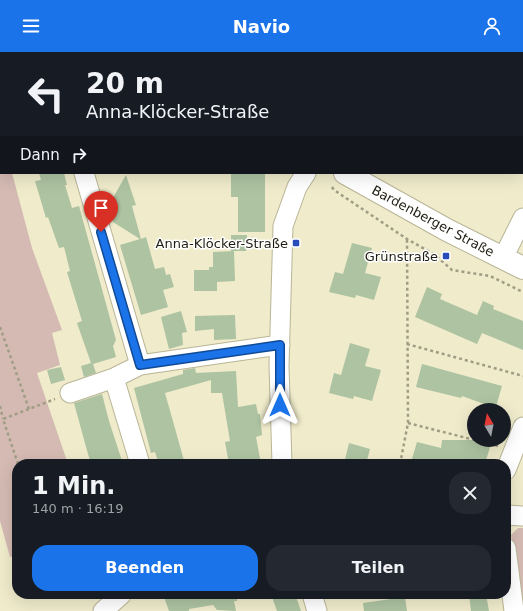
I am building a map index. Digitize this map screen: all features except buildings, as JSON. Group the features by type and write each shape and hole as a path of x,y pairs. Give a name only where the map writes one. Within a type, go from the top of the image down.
{"main road":[{"name":"Bardenberger Straße","path":"338,179 433,222 523,268"}],"street":[{"path":"84,174 140,365"},
{"path":"282,459 280,345 283,226 297,187 305,174"},
{"path":"503,258 523,218"},
{"path":"70,393 114,378 140,365 280,345"},
{"path":"114,378 138,459"},
{"path":"510,459 523,426"},
{"path":"511,515 523,516"},
{"path":"511,587 514,611"},
{"path":"103,611 116,599"},
{"path":"313,599 317,611"}],"path":[{"path":"338,179 334,190 407,239 435,255 452,270 490,276 523,292"},
{"path":"401,459 408,423 407,239"},
{"path":"0,328 29,409"},
{"path":"407,344 523,376"},
{"path":"3,419 49,401"},
{"path":"0,406 16,459"},
{"path":"408,423 513,450"}],"shaded area":[{"path":"0,174 12,174 32,248 62,330 52,333 60,365 37,373 66,459 12,459 12,556 10,557 0,521"},
{"path":"518,528 523,528 523,611 511,535"}],"place":[{"name":"Anna-Klöcker-Straße","path":"296,243"},
{"name":"Grünstraße","path":"446,256"}],"route":[{"path":"101,232 140,365 280,345 280,405"}]}
